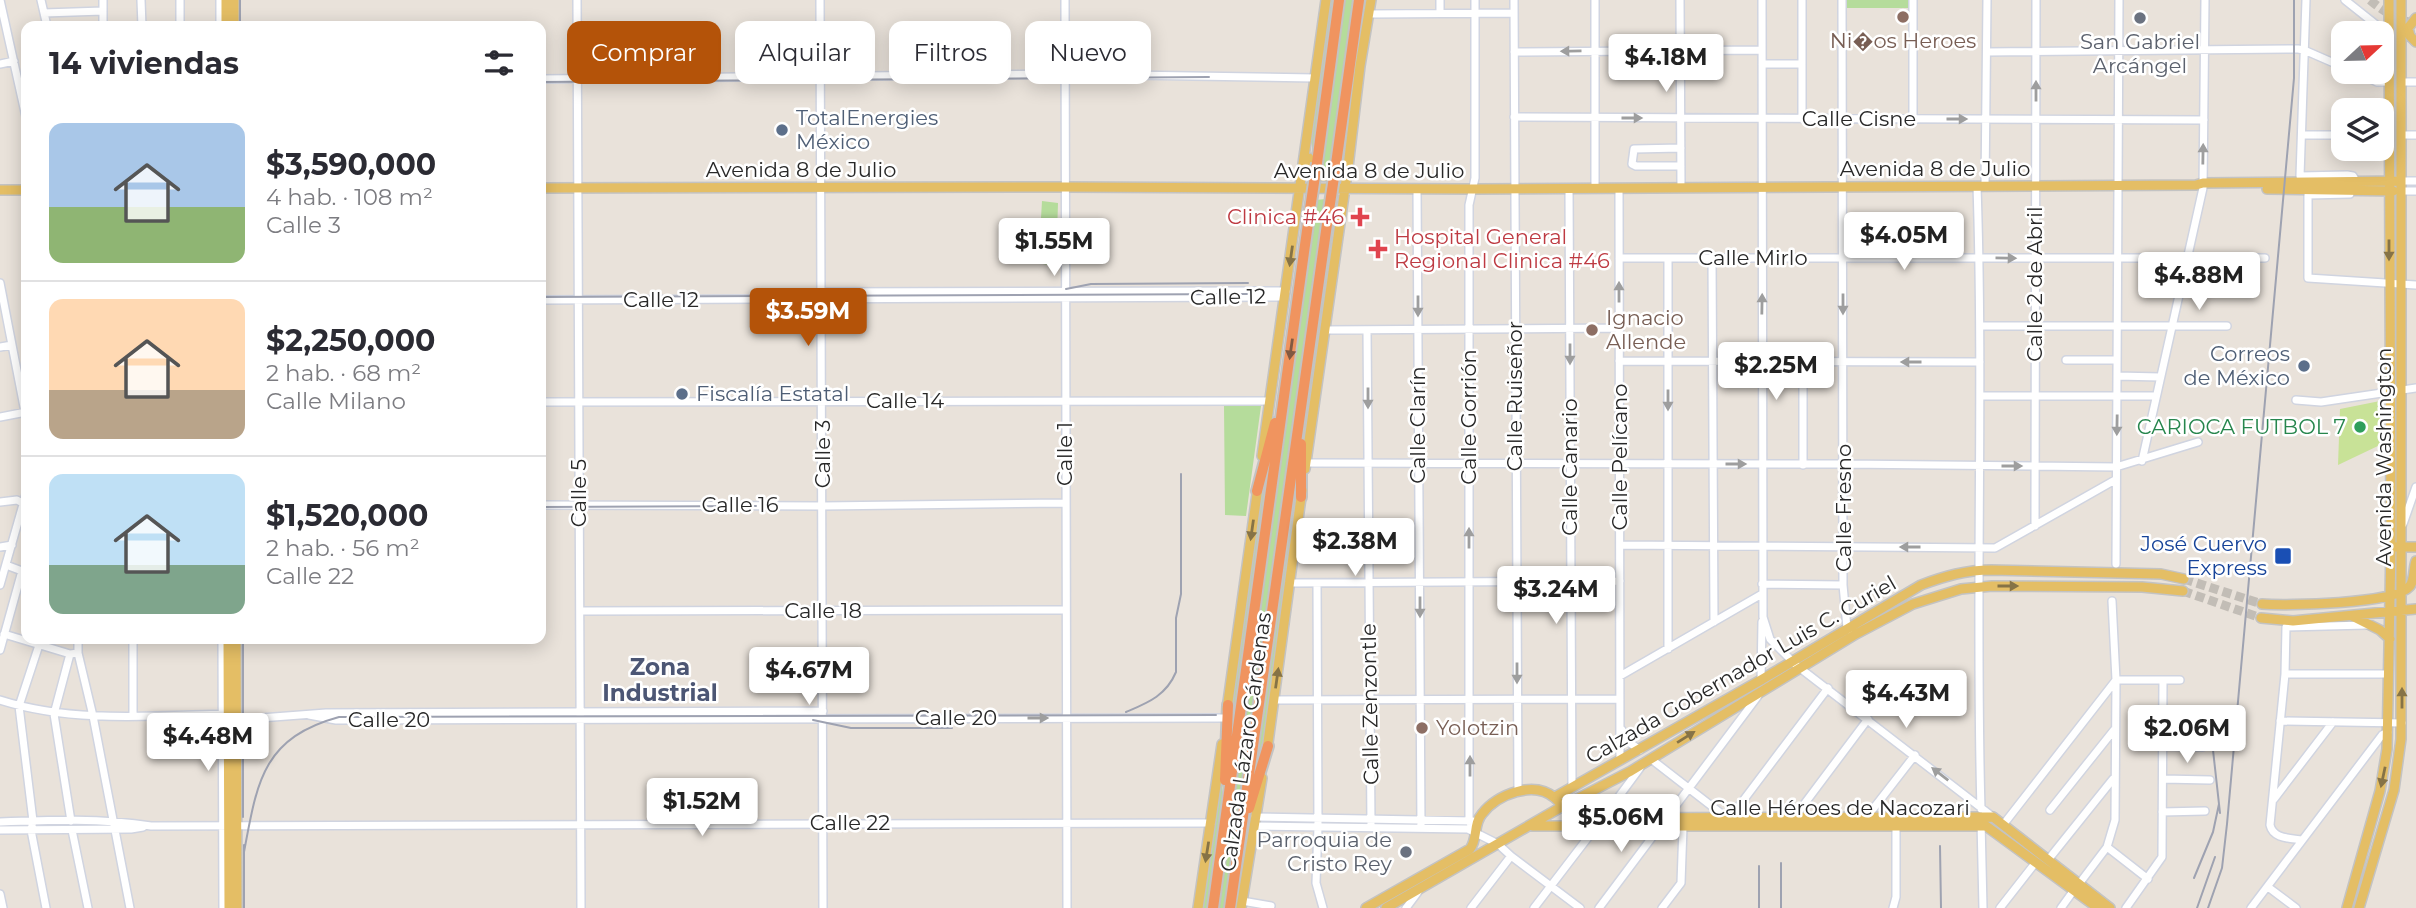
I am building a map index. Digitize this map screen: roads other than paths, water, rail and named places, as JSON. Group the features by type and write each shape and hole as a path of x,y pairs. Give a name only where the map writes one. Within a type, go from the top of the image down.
{"highway":[{"name":"Calzada Lázaro Cárdenas","path":"1213,908 1338,0"},
{"name":"Calzada Lázaro Cárdenas","path":"1230,908 1291,467 1302,408 1361,0"},
{"path":"1257,491 1288,373"},
{"path":"1301,497 1302,408"},
{"path":"1226,815 1228,705"},
{"path":"1238,851 1268,746"}],"main road":[{"path":"226,0 226,21"},
{"path":"234,0 234,21"},
{"name":"Calzada Lázaro Cárdenas","path":"1198,908 1326,0"},
{"name":"Calzada Lázaro Cárdenas","path":"1242,905 1268,746 1371,0"},
{"name":"Avenida Washington","path":"2359,908 2394,790 2401,750 2402,723 2395,610 2390,596 2401,528 2401,0"},
{"path":"2389,5 2401,16 2416,18"},
{"path":"2416,18 2408,28 2410,36 2416,42"},
{"path":"2394,37 2416,42"},
{"path":"1311,104 1309,171 1314,176 1338,177 1348,167"},
{"name":"Avenida Washington","path":"2347,908 2384,777 2390,639 2400,592 2389,392 2387,161"},
{"name":"Avenida 8 de Julio","path":"546,188 1515,189 2118,186 2356,181 2401,186"},
{"name":"Avenida 8 de Julio","path":"2201,185 2362,191 2389,186"},
{"path":"0,190 21,190"},
{"path":"2396,547 2416,547"},
{"path":"2262,604 2293,607 2390,596 2410,586 2416,561"},
{"name":"Calzada Gobernador Luis C. Curiel","path":"1555,797 1921,585 1956,573 1978,570 2161,574 2184,579"},
{"name":"Calzada Gobernador Luis C. Curiel","path":"1386,908 1563,806 1651,759 1856,634 1913,604 1944,593 1978,587 2142,587 2183,592"},
{"path":"2261,618 2293,621 2416,609"},
{"path":"2351,616 2371,625 2390,639"},
{"path":"228,644 229,908"},
{"path":"228,716 235,644"},
{"path":"1366,908 1470,849 1474,844 1473,821 1495,802 1518,792 1536,790 1555,797 1563,806"},
{"name":"Calle Héroes de Nacozari","path":"1563,806 1577,817 1603,818 1728,818 1896,825 1981,821 1993,817"},
{"path":"1993,817 2048,860 2098,908"},
{"name":"Calle Héroes de Nacozari","path":"1531,826 1683,827 1866,818 1981,821"},
{"path":"1981,821 2036,862 2110,908"},
{"path":"229,826 237,908"}],"street":[{"path":"0,0 14,61 21,78"},
{"path":"41,0 46,21"},
{"path":"103,0 103,21"},
{"path":"141,0 142,21"},
{"path":"180,0 180,21"},
{"path":"220,0 220,21"},
{"name":"Calle 5","path":"577,0 577,21"},
{"name":"Calle 3","path":"820,0 820,21"},
{"name":"Calle 1","path":"1065,0 1065,21"},
{"path":"1440,0 1440,13"},
{"name":"Calle Gorrión","path":"1473,821 1468,329 1475,0"},
{"name":"Calle Ruiseñor","path":"1514,0 1518,792"},
{"path":"1595,0 1595,188"},
{"path":"1680,0 1681,188"},
{"path":"1761,680 1762,0"},
{"path":"1802,0 1802,119"},
{"name":"Calle Fresno","path":"1842,0 1843,585 1847,628"},
{"path":"1913,0 1913,120"},
{"path":"1983,908 1978,587 1979,258 1986,119 1987,0"},
{"name":"Calle 2 de Abril","path":"2035,526 2036,0"},
{"path":"2116,564 2119,0"},
{"path":"2142,461 2188,257 2201,185 2205,0"},
{"path":"2306,0 2300,176 2350,175 2356,181"},
{"path":"2344,0 2371,21"},
{"path":"44,13 103,10"},
{"path":"1370,14 1514,13"},
{"path":"1514,52 1762,50"},
{"path":"1987,52 2304,50 2331,62"},
{"path":"0,64 14,61"},
{"path":"1762,64 1802,64"},
{"path":"875,76 1025,74"},
{"path":"1151,75 1315,78"},
{"path":"546,79 567,78"},
{"path":"2401,82 2416,82"},
{"name":"Calle 5","path":"578,84 581,908"},
{"name":"Calle 3","path":"821,84 823,908"},
{"name":"Calle 1","path":"1065,84 1067,908"},
{"name":"Calle Cisne","path":"1514,117 2204,120"},
{"path":"2302,135 2331,135"},
{"path":"2401,135 2416,135"},
{"path":"1681,148 1634,149 1632,164 1681,166"},
{"name":"Avenida 8 de Julio","path":"2401,186 2416,181"},
{"name":"Avenida 8 de Julio","path":"2401,186 2416,191"},
{"name":"Calle Canario","path":"1569,188 1572,788"},
{"name":"Calle Pelícano","path":"1619,188 1620,761"},
{"name":"Calle Clarín","path":"1418,189 1420,824"},
{"path":"2362,191 2357,194 2308,195 2308,278 2416,285"},
{"name":"Calle Mirlo","path":"1619,258 2265,257"},
{"path":"1668,258 1668,649"},
{"path":"1712,258 1714,622"},
{"path":"0,283 21,391"},
{"name":"Calle 12","path":"546,300 1285,294"},
{"path":"1980,326 2227,326"},
{"path":"1325,330 1619,328"},
{"name":"Calle Zenzontle","path":"1367,330 1371,822"},
{"path":"0,347 12,345"},
{"path":"2066,360 2117,360"},
{"path":"1619,361 1980,362"},
{"path":"1803,362 1803,465"},
{"path":"2117,376 2160,377"},
{"path":"2296,400 2322,402 2416,388"},
{"path":"1980,396 2155,396"},
{"name":"Calle 14","path":"546,402 1270,401"},
{"path":"0,417 21,413"},
{"path":"1306,463 2116,467 2198,442"},
{"path":"1620,545 1995,548 2115,480"},
{"path":"2401,528 2416,487"},
{"path":"0,502 17,500 21,502"},
{"name":"Calle 16","path":"546,505 823,506 1065,502"},
{"path":"0,585 21,517"},
{"path":"1344,531 1369,531"},
{"path":"0,547 12,545"},
{"path":"6,565 21,570"},
{"path":"0,650 21,580"},
{"path":"1289,583 1620,581"},
{"path":"1317,583 1316,883 1323,908"},
{"path":"1762,584 1843,585"},
{"path":"1620,676 1762,594"},
{"path":"2061,908 2107,847 2115,820 2116,681 2112,601"},
{"name":"Calle 18","path":"580,611 1066,610"},
{"path":"1763,617 1770,639 1800,668 1993,817"},
{"path":"2302,840 2276,835 2271,831 2285,674 2286,626 2371,625"},
{"path":"1847,628 1856,634"},
{"path":"4,634 21,638"},
{"path":"39,644 19,706 33,821 31,830 46,908"},
{"path":"46,644 74,653"},
{"path":"71,821 54,714 77,644"},
{"path":"133,644 133,716"},
{"path":"222,644 228,716"},
{"path":"74,653 93,716 130,908"},
{"path":"2285,674 2389,674"},
{"path":"2126,908 2162,857 2163,680"},
{"path":"2116,681 2180,680"},
{"path":"2003,825 2116,681"},
{"path":"1651,759 1728,818 1828,688"},
{"path":"1599,908 1760,692"},
{"path":"1274,700 1620,699"},
{"name":"Calle 20","path":"0,700 54,714 309,715 336,720 823,715 1226,718"},
{"path":"2163,713 2190,714"},
{"path":"1792,822 1868,719"},
{"path":"2280,721 2388,727 2402,723"},
{"path":"2272,801 2333,722"},
{"path":"1620,726 1627,741 1640,750"},
{"path":"2251,908 2388,727"},
{"path":"2050,810 2115,730"},
{"path":"2163,746 2203,747"},
{"path":"1866,818 1915,755"},
{"path":"1603,818 1642,764"},
{"path":"2048,860 2114,779"},
{"path":"2163,779 2210,780"},
{"path":"2162,812 2206,811"},
{"path":"0,822 71,821 114,826"},
{"path":"1420,824 1473,821"},
{"path":"1255,822 1371,822 1468,829 1498,844 1580,908"},
{"name":"Calle 22","path":"114,826 131,829 151,826 1211,823"},
{"path":"1893,908 1896,897 1896,825"},
{"path":"0,830 72,830 114,826"},
{"path":"223,908 229,826"},
{"path":"1534,908 1596,827"},
{"path":"1662,908 1681,883 1683,827"},
{"path":"72,830 88,908"},
{"path":"2107,847 2148,879"},
{"path":"1471,908 1511,856"},
{"path":"2000,908 2036,862"},
{"path":"1406,908 1421,887"},
{"path":"2268,887 2296,908"},
{"path":"0,894 3,908"},
{"path":"1242,905 1271,906"}],"tunnel":[{"path":"2370,0 2392,15 2416,24"},
{"path":"2184,579 2262,604"},
{"path":"2183,591 2261,618"}],"railway":[{"path":"240,0 240,21"},
{"path":"2208,908 2222,868 2227,824 2294,78 2294,0"},
{"path":"546,82 1209,77"},
{"path":"1066,289 1091,284 1248,283"},
{"path":"546,297 1248,294"},
{"path":"1126,712 1161,693 1176,672 1176,618 1181,594 1181,474"},
{"path":"546,507 756,506"},
{"path":"243,644 243,817"},
{"path":"244,852 259,784 268,766 294,737 313,726 339,717 1216,715"},
{"path":"813,720 851,728 952,728"},
{"path":"2213,750 2220,813"},
{"path":"2194,878 2213,832 2219,804"},
{"path":"244,845 244,908"},
{"path":"1940,846 1941,908"},
{"path":"2197,908 2215,857"},
{"path":"1781,863 1781,908"},
{"path":"1759,866 1759,908"}],"place":[{"name":"Ni�os Heroes","path":"1903,17"},
{"name":"San Gabriel Arcángel","path":"2140,18"},
{"name":"TotalEnergies México","path":"782,130"},
{"name":"Clinica #46","path":"1360,217"},
{"name":"Hospital General Regional Clinica #46","path":"1378,249"},
{"name":"Ignacio Allende","path":"1592,330"},
{"name":"Correos de México","path":"2304,366"},
{"name":"Fiscalía Estatal","path":"682,394"},
{"name":"CARIOCA FUTBOL 7","path":"2360,427"},
{"name":"José Cuervo Express","path":"2283,556"},
{"name":"Yolotzin","path":"1422,728"},
{"name":"Parroquia de Cristo Rey","path":"1406,852"}],"district":[{"name":"Zona Industrial","path":"660,680"}]}
